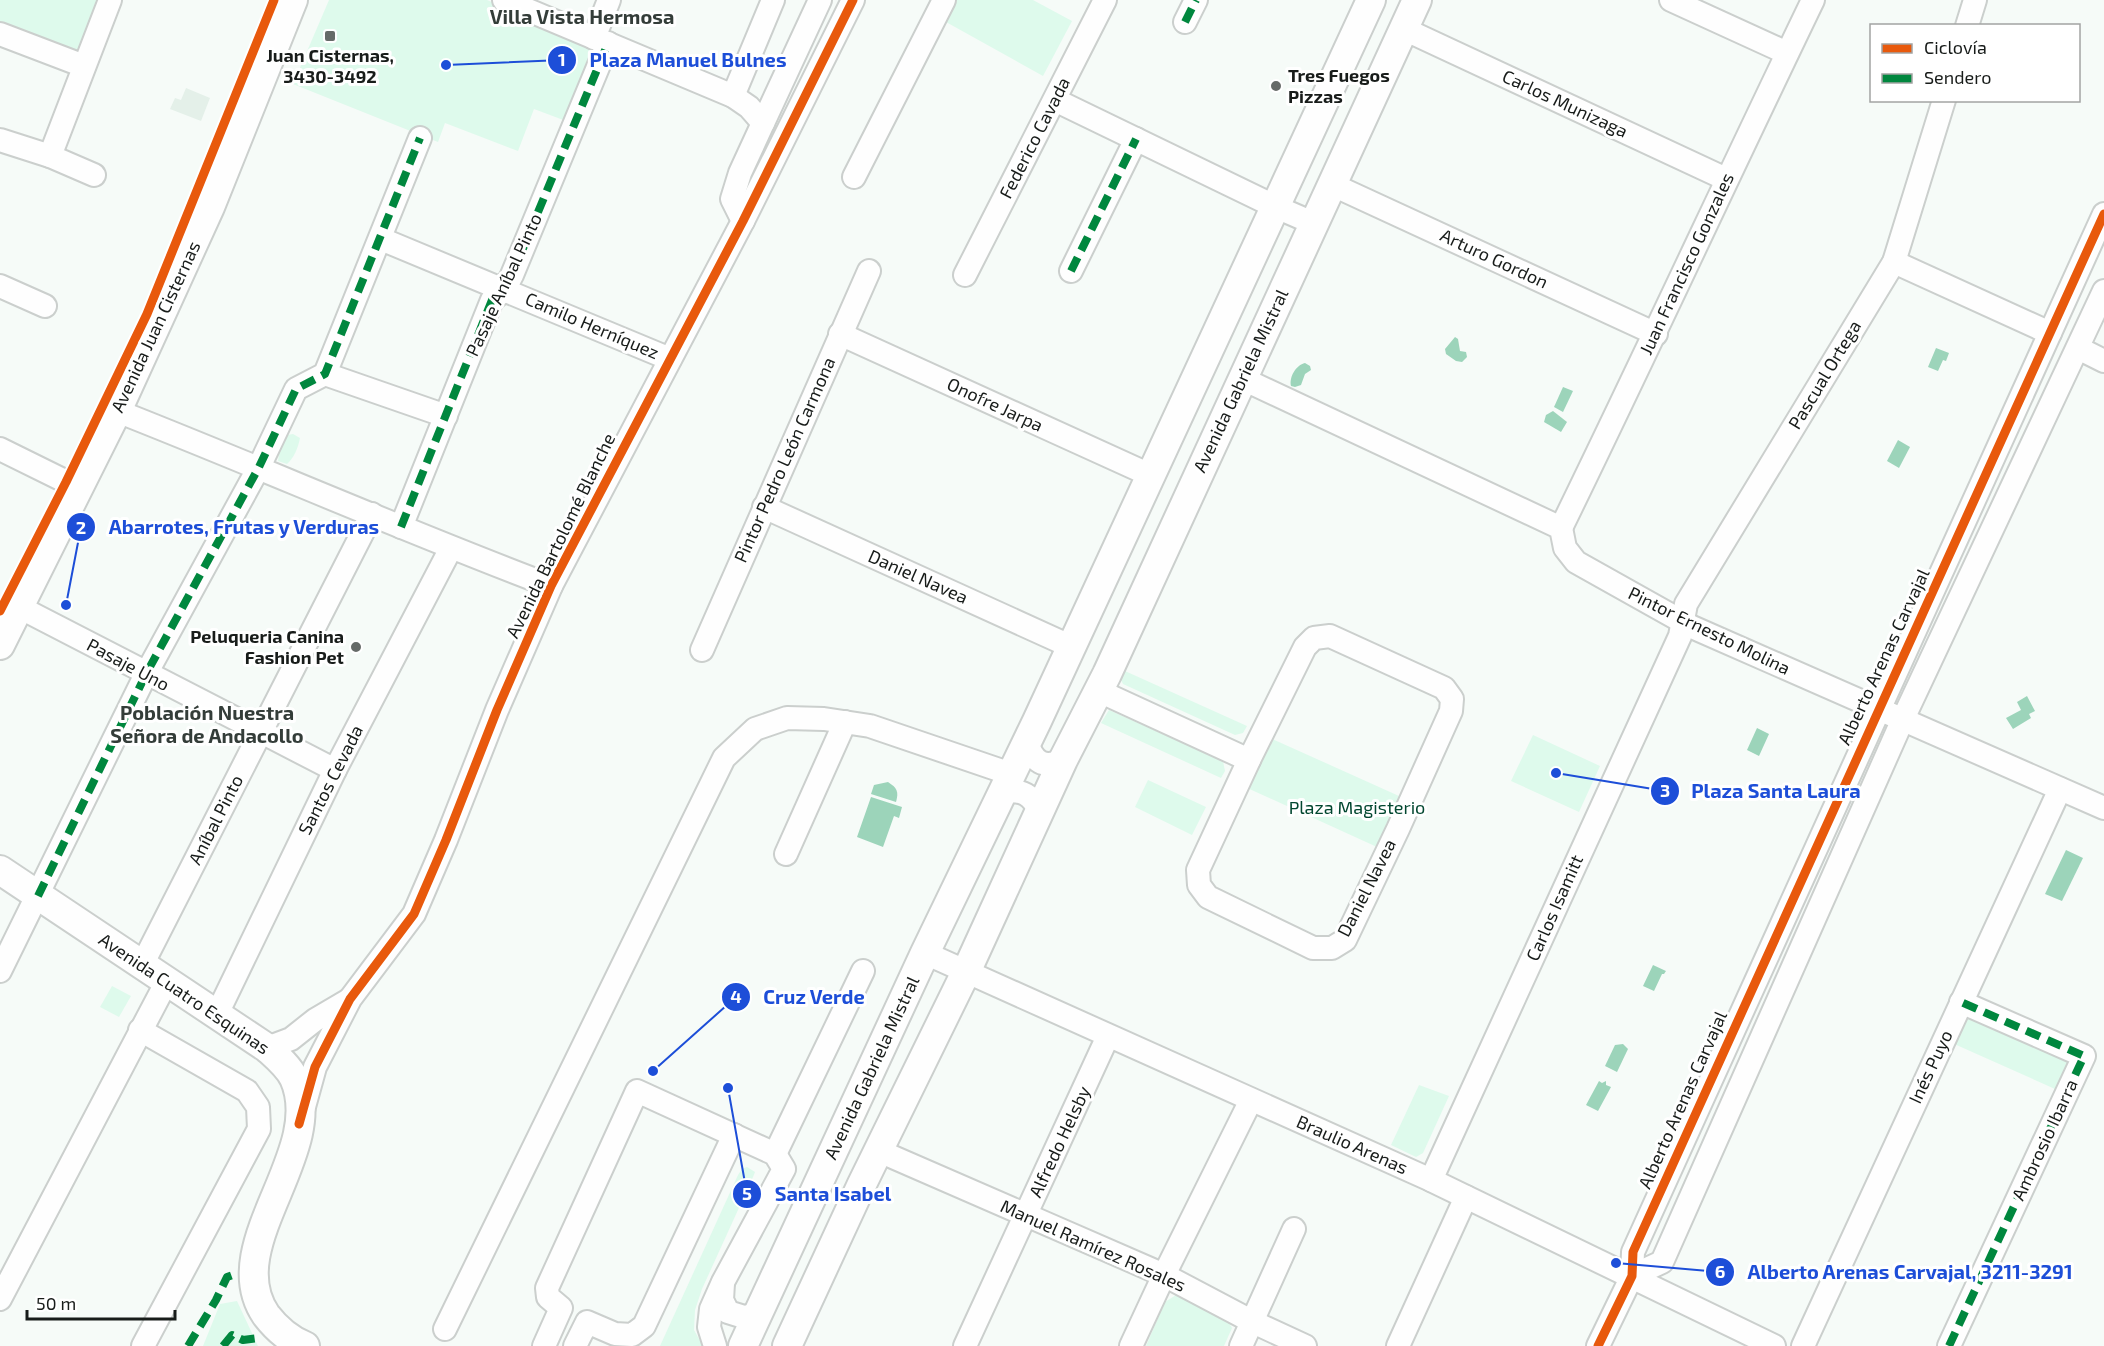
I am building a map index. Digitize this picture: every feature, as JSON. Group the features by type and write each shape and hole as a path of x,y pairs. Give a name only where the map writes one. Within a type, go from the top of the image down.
{"main road":[{"name":"Avenida Juan Cisternas","path":"0,645 117,411 210,207 293,0"},
{"name":"Avenida Gabriela Mistral","path":"743,1346 925,953 1027,743 1371,0"},
{"name":"Avenida Gabriela Mistral","path":"787,1346 967,970 1063,760 1099,691 1417,0"},
{"name":"Avenida Cuatro Esquinas","path":"0,870 267,1048 283,1063 293,1078 298,1094 299,1124 292,1153 260,1238 255,1256 254,1273 255,1287 261,1307 272,1323 296,1342 305,1346"}],"street":[{"path":"50,156 110,0"},
{"path":"504,0 733,96 749,107 763,123"},
{"path":"601,40 609,0"},
{"path":"733,96 773,0"},
{"path":"743,221 732,199 740,173 820,0"},
{"name":"Avenida Bartolomé Blanche","path":"299,1124 315,1067 350,999 414,914 446,840 496,710 551,586 743,221 853,0"},
{"name":"Federico Cavada","path":"965,275 1105,0"},
{"path":"1185,22 1196,0"},
{"path":"1671,0 1787,53"},
{"name":"Juan Francisco Gonzales","path":"1562,528 1813,0"},
{"path":"1968,24 1975,0"},
{"path":"854,177 941,2"},
{"name":"Carlos Munizaga","path":"1404,28 1726,179"},
{"path":"0,34 84,66"},
{"name":"Pasaje Aníbal Pinto","path":"401,527 492,300 504,290 512,275 601,40"},
{"path":"1055,100 1313,223"},
{"name":"Pascual Ortega","path":"1681,629 1686,604 1894,262 1943,102"},
{"path":"0,971 146,674 259,467 296,389 325,374 420,138"},
{"path":"1071,271 1136,139"},
{"path":"0,140 50,156 93,175"},
{"name":"Arturo Gordon","path":"1333,185 1656,334"},
{"name":"Alberto Arenas Carvajal","path":"1598,1346 1632,1276 1633,1252 2104,214"},
{"name":"Camilo Herníquez","path":"381,239 670,359"},
{"path":"1894,262 2050,333"},
{"name":"Pintor Pedro León Carmona","path":"702,650 869,271"},
{"path":"0,286 45,306"},
{"path":"1632,1276 1662,1262 1903,719 2104,291"},
{"name":"Onofre Jarpa","path":"840,334 1150,476"},
{"path":"2078,348 2104,361"},
{"path":"325,374 446,416"},
{"path":"1243,379 1562,528"},
{"path":"117,411 259,467 451,548 551,586"},
{"path":"0,449 79,488"},
{"name":"Daniel Navea","path":"764,507 1072,646"},
{"name":"Aníbal Pinto","path":"142,965 372,514"},
{"name":"Pintor Ernesto Molina","path":"1562,528 1565,548 1576,562 1681,629 1903,719 2104,808"},
{"name":"Santos Cevada","path":"217,1014 335,770 451,548"},
{"name":"Pasaje Uno","path":"19,608 260,734 335,770"},
{"name":"Carlos Isamitt","path":"1431,1180 1681,629"},
{"name":"Daniel Navea","path":"1330,636 1444,688 1452,699 1451,711 1345,940 1332,948 1313,948 1208,897 1199,885 1198,870 1249,760 1305,647 1314,638 1330,636"},
{"path":"1099,691 1249,760"},
{"path":"445,1329 724,758 755,729 787,718 824,719 870,726 1007,783 1014,790 1025,793 1035,801 1039,811"},
{"path":"786,854 845,722"},
{"path":"1027,743 1032,756 1041,764 1052,765 1063,760"},
{"name":"Inés Puyo","path":"1803,1346 2060,789"},
{"name":"Braulio Arenas","path":"925,953 1431,1180 1774,1346"},
{"path":"775,1154 863,971"},
{"path":"0,1299 167,981"},
{"name":"Avenida Bartolomé Blanche","path":"267,1048 291,1039 315,1020 350,999"},
{"name":"Ambrosio Ibarra","path":"1949,1346 2084,1056 1961,1002"},
{"path":"140,1030 247,1091 258,1107 259,1129 143,1346"},
{"name":"Alfredo Helsby","path":"965,1346 1108,1036"},
{"path":"715,1346 709,1327 711,1309 723,1282 784,1169 775,1154 637,1090 548,1288 548,1297 561,1308 615,1334 632,1335 644,1326 734,1135"},
{"path":"1131,1346 1251,1100"},
{"name":"Manuel Ramírez Rosales","path":"879,1151 1164,1275 1253,1322 1305,1346"},
{"path":"1398,1346 1466,1197"},
{"path":"1241,1346 1294,1228"},
{"path":"723,1282 722,1300 728,1312 744,1317 759,1314"},
{"path":"544,1346 561,1308"},
{"path":"575,1346 587,1322"}],"shaded area":[{"path":"186,88 210,98 201,121 170,109 175,98 181,100"},
{"path":"1455,337 1458,339 1460,351 1466,352 1467,357 1462,362 1446,354 1445,349"},
{"path":"1936,348 1949,353 1938,371 1928,367"},
{"path":"1305,363 1310,366 1311,370 1305,374 1301,385 1291,386 1294,372"},
{"path":"1563,387 1573,391 1563,412 1554,407"},
{"path":"1553,411 1567,422 1561,432 1544,422 1546,415"},
{"path":"1898,440 1910,447 1899,468 1887,461"},
{"path":"2027,696 2035,711 2029,714 2031,718 2013,729 2006,718 2021,710 2017,702"},
{"path":"1757,728 1769,734 1759,756 1747,750"},
{"path":"888,782 896,790 896,802 871,794 874,785"},
{"path":"871,797 902,807 899,818 894,816 883,847 857,837"},
{"path":"2066,850 2083,858 2062,901 2045,894"},
{"path":"1653,965 1666,971 1662,974 1654,991 1643,986"},
{"path":"1623,1044 1628,1049 1617,1072 1605,1066 1615,1045"},
{"path":"1599,1081 1602,1083 1606,1081 1606,1085 1611,1087 1598,1111 1586,1105"}],"green space":[{"path":"0,0 101,0 82,48 65,53 0,26"},
{"path":"329,0 487,0 598,46 566,121 534,109 518,151 445,123 438,142 293,84"},
{"path":"957,0 1033,0 1072,21 1043,76 946,22"},
{"path":"293,434 300,438 294,456 287,464 278,461 287,435"},
{"path":"1125,671 1247,726 1243,733 1235,735 1123,684 1121,680"},
{"path":"1109,710 1223,761 1225,771 1221,778 1101,723"},
{"path":"1533,735 1600,766 1579,812 1511,781"},
{"name":"Plaza Magisterio","path":"1268,737 1399,796 1377,847 1245,787"},
{"path":"1148,780 1206,807 1192,835 1135,807"},
{"path":"112,986 131,996 119,1017 100,1007"},
{"path":"1966,1012 2077,1062 2064,1093 1952,1043"},
{"path":"1419,1085 1449,1096 1423,1153 1416,1157 1391,1145"},
{"path":"747,1167 755,1172 702,1289 695,1310 694,1330 703,1346 660,1346 738,1175 742,1169"},
{"path":"1176,1295 1226,1318 1232,1328 1224,1346 1146,1346 1165,1302"},
{"path":"237,1301 258,1346 203,1346 220,1304"}],"marked path":[{"path":"1185,22 1196,0"},
{"path":"401,527 492,300 504,290 512,275 608,43"},
{"path":"38,896 146,674 259,467 296,389 325,374 420,138"},
{"path":"1071,271 1136,139"},
{"path":"1949,1346 2084,1056 1961,1002"},
{"path":"188,1346 227,1277 238,1273"},
{"path":"223,1346 232,1335 243,1340 258,1338"}],"cycle path":[{"path":"0,611 66,482 147,314 274,0"},
{"path":"299,1124 315,1067 350,999 414,914 497,710 551,586 743,221 853,0"},
{"path":"1598,1346 1632,1276 1633,1252 2104,214"}],"place":[{"name":"Juan Cisternas, 3430-3492","path":"330,36"},
{"name":"Plaza Manuel Bulnes","path":"446,65"},
{"name":"Tres Fuegos Pizzas","path":"1276,86"},
{"name":"Abarrotes, Frutas y Verduras","path":"66,605"},
{"name":"Peluqueria Canina Fashion Pet","path":"356,647"},
{"name":"Plaza Santa Laura","path":"1556,773"},
{"name":"Cruz Verde","path":"653,1071"},
{"name":"Santa Isabel","path":"728,1088"},
{"name":"Alberto Arenas Carvajal, 3211-3291","path":"1616,1263"}],"district":[{"name":"Villa Vista Hermosa","path":"582,17"},
{"name":"Población Nuestra Señora de Andacollo","path":"207,724"}]}
